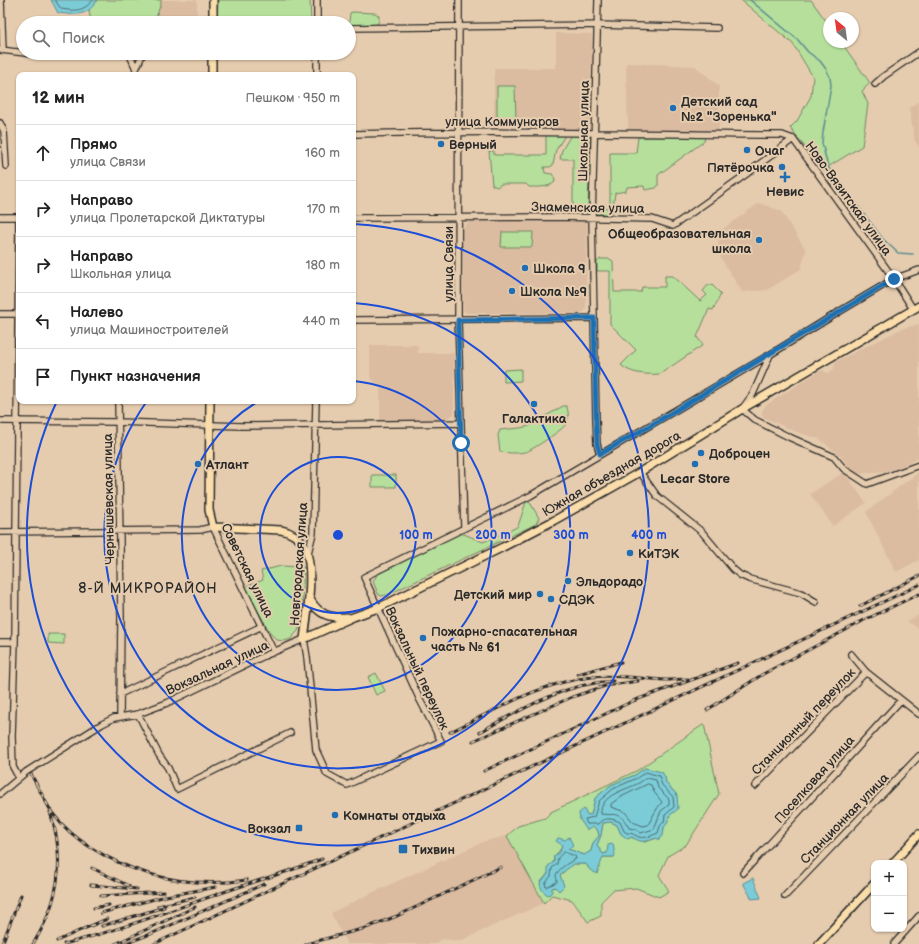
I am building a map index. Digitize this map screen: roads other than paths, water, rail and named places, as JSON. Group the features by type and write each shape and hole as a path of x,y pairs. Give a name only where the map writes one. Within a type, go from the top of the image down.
{"main road":[{"path":"213,0 213,16"},
{"path":"212,60 212,72"},
{"name":"Южная объездная дорога","path":"304,639 353,617 378,608 530,534 640,472 742,409 916,307"},
{"name":"Советская улица","path":"210,404 209,510 212,527"},
{"path":"212,527 281,530 289,532 299,539 308,553"},
{"name":"Новгородская улица","path":"304,639 310,577 308,553"},
{"path":"309,597 314,607 323,614 337,618 353,617"},
{"path":"896,860 919,834"},
{"path":"819,944 871,887"}],"street":[{"path":"1,0 1,50 16,52"},
{"path":"317,0 318,16"},
{"name":"улица Связи","path":"459,0 458,320 464,528"},
{"name":"Школьная улица","path":"598,0 592,218 596,420 597,444 600,454"},
{"path":"356,28 597,25 717,28"},
{"path":"875,84 919,52"},
{"path":"131,60 135,72"},
{"path":"135,72 140,60"},
{"path":"317,60 317,72"},
{"path":"0,124 4,131 6,166"},
{"name":"улица Коммунаров","path":"356,134 459,132 782,135 793,139"},
{"name":"Знаменская улица","path":"356,218 558,217 652,219 673,226 793,139"},
{"name":"Ново-Вязитская улица","path":"793,139 894,279 916,307"},
{"path":"0,217 16,217"},
{"path":"464,528 530,496 894,279 919,270"},
{"path":"0,314 16,314"},
{"path":"356,320 594,318"},
{"path":"770,354 753,394 742,409 755,420 834,457 844,469 867,484 919,464"},
{"path":"17,404 15,642 12,696 12,761 16,774 19,778"},
{"name":"Чернышевская улица","path":"118,404 121,617 120,717"},
{"name":"Новгородская улица","path":"308,553 313,533 316,404"},
{"path":"0,421 118,422 210,425 460,423"},
{"path":"640,472 657,496 702,532 733,569 740,575 749,579 801,593 816,602"},
{"path":"0,532 200,530 212,527"},
{"name":"Советская улица","path":"212,527 274,652"},
{"name":"Вокзальный переулок","path":"328,774 347,785 441,741 364,577 464,528"},
{"path":"120,694 262,626"},
{"name":"Новгородская улица","path":"304,639 316,750 328,774"},
{"name":"Вокзальная улица","path":"0,794 19,778 102,724 120,717 138,714 167,703 304,639"},
{"path":"0,642 15,642"},
{"path":"851,654 866,672 919,714"},
{"name":"Станционный переулок","path":"755,786 866,672"},
{"name":"Поселковая улица","path":"743,873 901,700"},
{"path":"138,714 158,754 168,768 177,789 290,733"},
{"name":"Станционная улица","path":"785,896 919,756"},
{"path":"894,944 919,916"}],"water":[{"path":"51,0 97,0 90,9 85,12 80,14 70,14 58,13"},
{"path":"645,768 662,772 666,783 677,795 678,809 669,816 667,824 664,827 663,835 659,840 657,838 641,841 632,837 628,839 621,834 617,825 611,822 603,823 601,835 597,845 603,854 607,853 608,845 613,844 614,857 603,857 597,874 590,870 586,864 573,864 560,875 564,886 559,891 555,887 552,888 552,892 549,895 545,893 540,883 548,874 548,866 554,862 554,856 560,852 562,845 556,841 558,838 565,840 569,837 573,845 568,849 584,855 591,851 593,843 599,836 598,831 594,827 587,830 580,820 579,813 584,809 586,814 591,815 595,798 611,785 635,775"},
{"path":"753,878 761,898 752,899 743,883"}],"waterway":[{"path":"750,0 798,40 808,52 820,61 826,69 830,77 831,86 822,143 828,167 883,239 898,253 913,254"}],"railway":[{"path":"860,606 919,576"},
{"path":"154,944 919,585"},
{"path":"856,624 919,594"},
{"path":"707,710 763,674 861,622"},
{"path":"578,674 621,662"},
{"path":"484,771 633,701 738,663"},
{"path":"450,732 519,698 573,680 611,676 665,680 687,679"},
{"path":"480,732 528,706 561,692 595,683 613,681"},
{"path":"473,741 572,697 605,686 638,681"},
{"path":"31,774 40,791"},
{"path":"37,786 52,812 62,824 80,840 108,858 146,873 166,878 205,883 247,880"},
{"path":"33,944 49,913 57,880 59,864 58,847 50,812"},
{"path":"64,944 141,921 322,859"},
{"path":"306,944 366,928 397,916 501,867"},
{"path":"92,868 129,886"},
{"path":"124,944 153,933 264,884"},
{"path":"91,885 137,889"},
{"path":"101,913 166,896 216,887"},
{"path":"101,896 164,892"},
{"path":"2,944 21,895"},
{"path":"158,906 195,897"},
{"path":"94,908 109,905"},
{"path":"102,926 164,907"},
{"path":"115,944 195,907"},
{"path":"57,941 107,919"}],"place":[{"name":"Детский сад №2 \"Зоренька\"","path":"673,108"},
{"name":"Верный","path":"441,144"},
{"name":"Очаг","path":"747,150"},
{"name":"Пятёрочка","path":"782,167"},
{"name":"Невис","path":"785,177"},
{"name":"Общеобразовательная школа","path":"759,240"},
{"name":"Школа 9","path":"525,268"},
{"name":"Школа №9","path":"512,291"},
{"name":"Галактика","path":"534,404"},
{"name":"Доброцен","path":"701,453"},
{"name":"Атлант","path":"198,464"},
{"name":"Lecar Store","path":"695,464"},
{"name":"КиТЭК","path":"630,553"},
{"name":"Эльдорадо","path":"568,581"},
{"name":"Детский мир","path":"540,594"},
{"name":"СДЭК","path":"551,599"},
{"name":"Пожарно-спасательная часть № 61","path":"423,638"},
{"name":"Комнаты отдыха","path":"335,815"},
{"name":"Вокзал","path":"299,828"},
{"name":"Тихвин","path":"403,849"}],"district":[{"name":"8-Й МИКРОРАЙОН","path":"148,588"}]}
